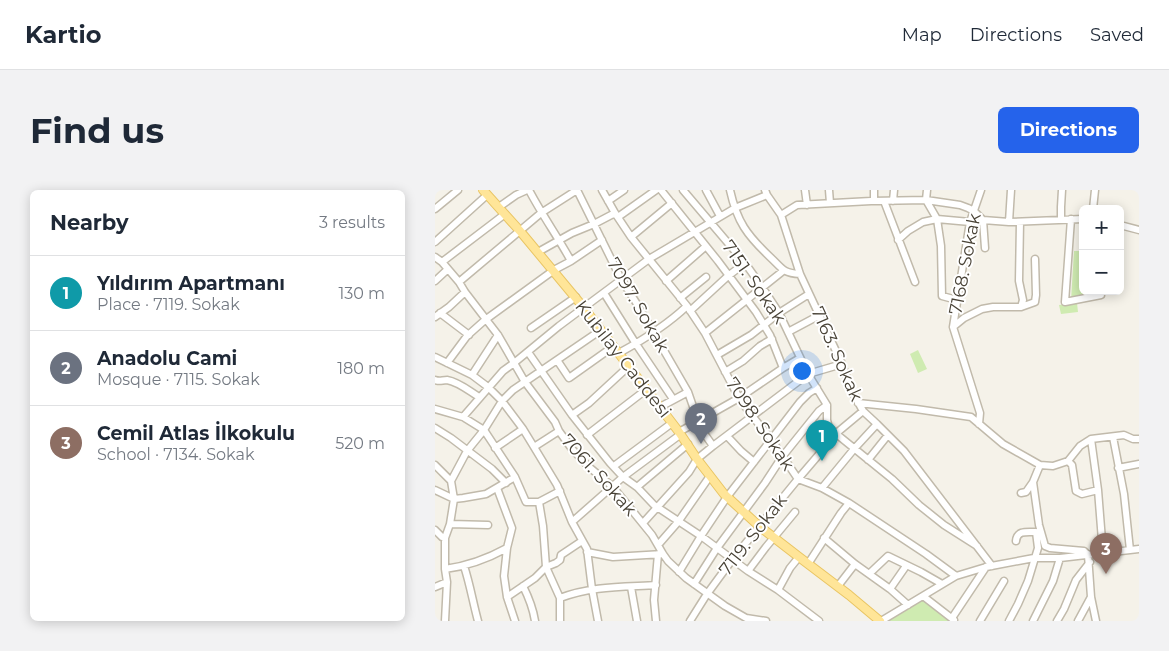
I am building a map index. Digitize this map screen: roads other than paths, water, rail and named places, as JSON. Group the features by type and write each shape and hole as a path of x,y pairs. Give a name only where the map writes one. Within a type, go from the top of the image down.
{"main road":[{"name":"Kubilay Caddesi","path":"485,192 576,297 727,497 759,526 838,586 880,621"}],"street":[{"path":"435,209 458,190"},
{"path":"499,207 514,192 528,190 571,261"},
{"path":"459,282 541,213 577,190"},
{"name":"7097. Sokak","path":"577,190 621,280 688,392 697,421 713,446"},
{"name":"7098. Sokak","path":"602,190 631,237 688,308 705,333 739,398 771,439 798,479 822,488 849,503 927,554 956,576"},
{"path":"608,201 624,190"},
{"path":"538,252 572,232 616,215 656,190"},
{"path":"661,190 695,231 756,312 772,339 783,368"},
{"name":"7151. Sokak","path":"683,190 745,263 779,313 808,374 827,405 829,428 944,525 977,546"},
{"path":"706,190 720,216"},
{"path":"730,190 735,208 747,233 783,271 800,274"},
{"path":"805,190 807,205"},
{"path":"829,190 830,203"},
{"path":"874,190 874,201"},
{"path":"893,201 894,190"},
{"path":"927,190 926,200 937,219 941,246 942,296 957,300"},
{"name":"7168. Sokak","path":"979,424 980,413 953,327 970,222 981,190"},
{"path":"1009,222 1011,190"},
{"path":"1061,220 1062,190"},
{"path":"1093,205 1095,190"},
{"path":"435,242 485,192"},
{"path":"463,417 503,370 649,259 720,216 766,193"},
{"name":"7163. Sokak","path":"766,193 781,215 800,274 842,364 858,404 904,452 977,546 989,566"},
{"path":"781,215 797,206 926,200 960,205 974,211 983,220 1020,222 1079,219"},
{"path":"884,201 915,282"},
{"path":"631,237 672,203"},
{"path":"442,262 505,214"},
{"path":"899,240 908,231 923,222 937,219 970,222"},
{"path":"1071,219 1065,302 1101,295"},
{"path":"983,220 985,248"},
{"path":"1020,222 1019,281 1023,300 1021,307"},
{"path":"1124,226 1139,230"},
{"path":"447,363 469,335 485,320 554,270 602,240"},
{"path":"666,280 706,246"},
{"name":"7061. Sokak","path":"435,257 442,262 459,282 485,320 498,335 525,382 555,422 572,449 589,467 613,487 658,545 660,554 679,572 725,606 752,620 766,621"},
{"path":"953,327 964,318 982,310 1021,307 1035,302 1035,259"},
{"path":"619,353 636,344 688,308 745,263"},
{"path":"435,281 448,269"},
{"path":"705,333 783,271"},
{"path":"680,298 706,277"},
{"path":"465,292 437,315 469,335"},
{"path":"604,293 673,399"},
{"path":"717,355 751,335 779,313 809,294"},
{"path":"531,328 576,297"},
{"path":"788,332 820,315"},
{"path":"451,481 467,451 484,430 502,401 513,390 601,330"},
{"path":"472,375 498,335"},
{"path":"725,372 772,339"},
{"path":"557,360 569,378 614,346"},
{"path":"528,352 587,435 623,477 637,487 657,508 701,536 819,621"},
{"path":"435,356 472,375 488,387 502,401 523,429 560,492 572,522 587,549 598,621"},
{"path":"572,522 623,477 680,433 697,421 739,398 800,358"},
{"path":"643,524 689,472 697,459 713,446 808,374 842,364"},
{"path":"572,415 589,404 629,366"},
{"path":"435,380 439,382 444,380 458,384 479,397"},
{"path":"679,572 727,497 800,402 817,388"},
{"path":"587,435 647,389"},
{"path":"660,407 688,392"},
{"path":"858,404 916,409 971,417 1003,444 1040,465 1053,466 1069,461 1080,446 1091,439 1124,435 1133,440 1139,440"},
{"path":"694,584 717,548 782,457 819,411 827,405"},
{"path":"435,409 463,417 484,430 515,477 526,502 539,502 560,492"},
{"name":"7119. Sokak","path":"690,621 707,594 759,526 836,435 863,411"},
{"path":"614,466 672,423"},
{"path":"822,488 877,424"},
{"path":"435,428 492,469 506,483"},
{"path":"495,448 523,429"},
{"path":"534,447 559,431"},
{"path":"868,460 888,435"},
{"path":"727,436 754,462"},
{"path":"1113,437 1124,494 1130,550"},
{"path":"1091,439 1098,490 1103,553"},
{"path":"637,487 688,444"},
{"path":"1069,461 1072,465 1076,491 1082,494 1098,490"},
{"path":"1118,468 1139,464"},
{"path":"435,465 451,481 454,499 450,524 445,538 447,582 445,621"},
{"path":"1021,493 1026,492 1033,482 1040,465"},
{"path":"658,545 678,522 710,476"},
{"path":"435,490 454,499 487,494 515,477"},
{"path":"1033,482 1039,525 1045,546 1085,551 1089,555 1091,597 1096,621"},
{"path":"497,488 512,528 507,548 504,576 507,597 515,621"},
{"path":"539,502 547,567 560,598 560,621"},
{"path":"808,564 849,503"},
{"path":"748,571 795,512"},
{"path":"450,524 489,525"},
{"path":"435,530 445,538"},
{"path":"1009,621 1028,581 1038,548 1036,532 1019,534 1016,541"},
{"path":"825,538 908,605"},
{"path":"507,597 547,567 556,563 560,560 561,555 582,541"},
{"path":"445,569 464,566 488,558 507,548"},
{"path":"880,621 956,576 989,566 1034,558 1060,558 1139,549"},
{"path":"587,552 613,557 660,554 654,600 656,621"},
{"path":"869,574 888,556 942,584"},
{"path":"778,590 790,568 799,557"},
{"path":"1033,621 1053,582 1060,558"},
{"path":"1057,621 1076,580 1090,562"},
{"path":"838,586 855,564"},
{"path":"464,566 478,621"},
{"path":"890,589 906,566"},
{"path":"923,596 953,620 989,566"},
{"path":"980,621 1004,581"},
{"path":"435,587 447,582"},
{"path":"560,598 572,593 592,589 656,585"},
{"path":"523,586 530,601 535,621"},
{"path":"631,586 637,621"},
{"path":"1078,621 1091,597"}],"place":[{"name":"Anadolu Cami","path":"701,444"},
{"name":"Yıldırım Apartmanı","path":"822,461"},
{"name":"Cemil Atlas İlkokulu","path":"1106,574"}]}
